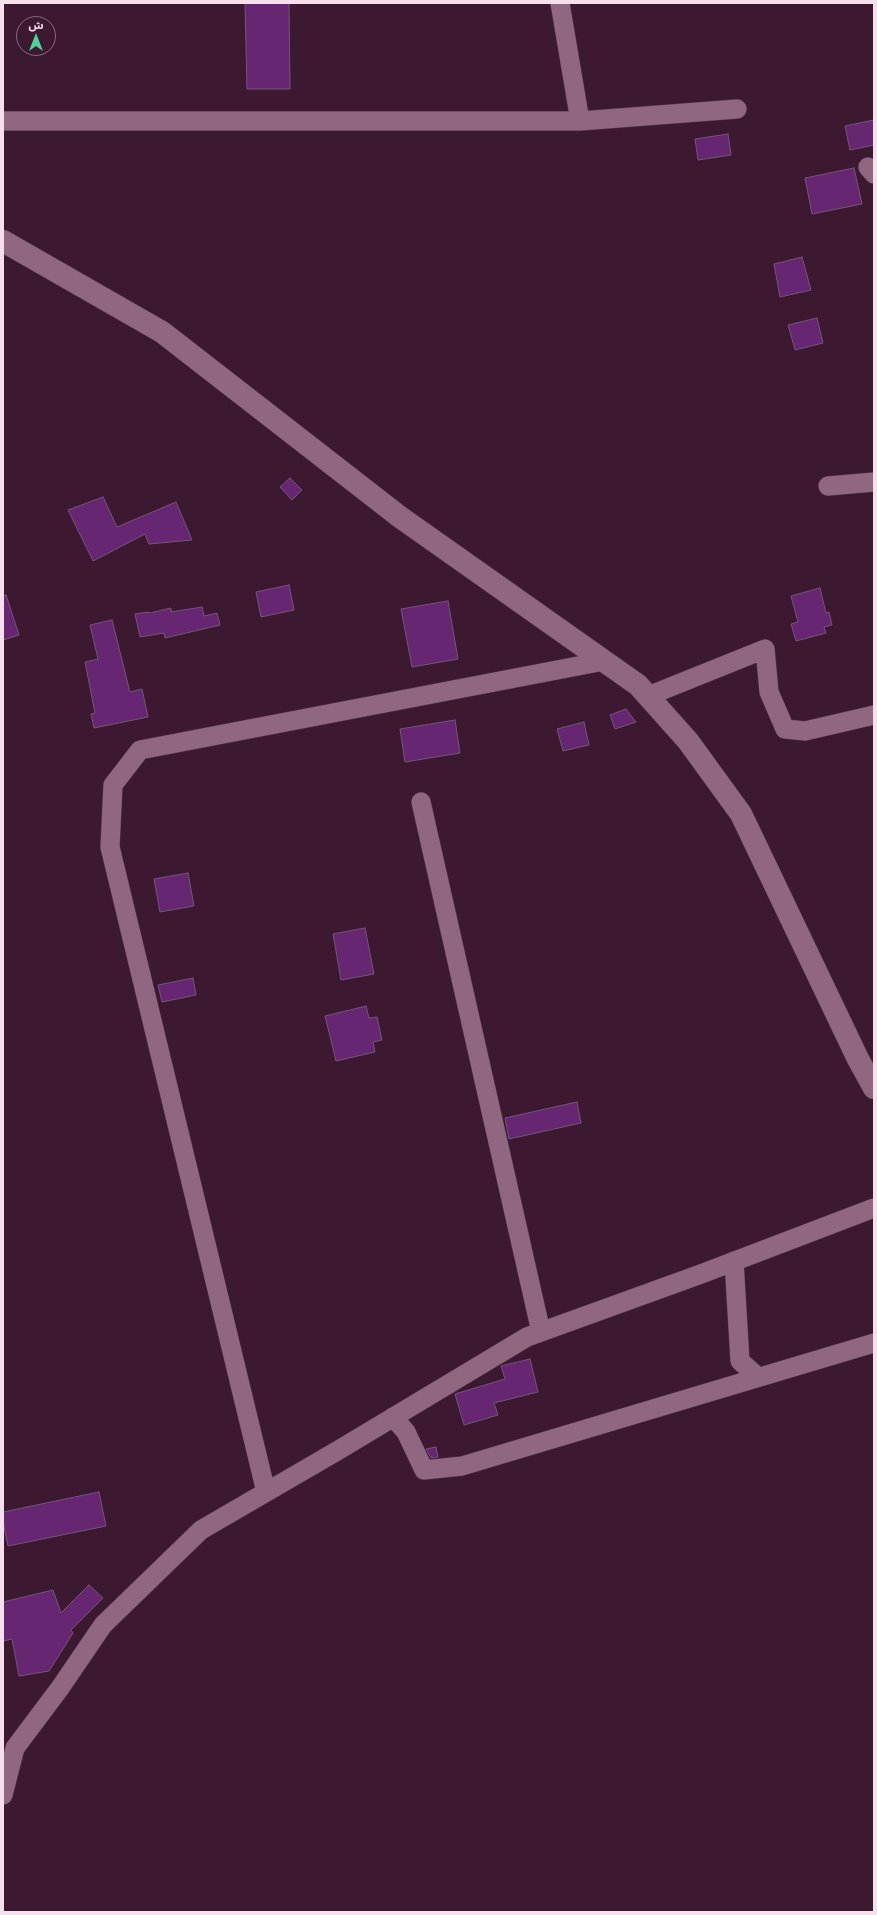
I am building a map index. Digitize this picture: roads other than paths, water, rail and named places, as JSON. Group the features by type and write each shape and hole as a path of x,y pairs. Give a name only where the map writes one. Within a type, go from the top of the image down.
{"street":[{"path":"560,3 580,121"},
{"path":"3,121 580,121 737,108"},
{"path":"3,241 162,332 400,517 638,685 688,740 741,814 858,1059 874,1088"},
{"path":"828,486 874,482"},
{"path":"648,696 765,649 769,692 786,729 805,731 874,714"},
{"path":"266,1492 110,847 113,785 140,750 604,661"},
{"path":"421,802 541,1332"},
{"path":"3,1795 15,1748 60,1688 103,1625 201,1530 393,1418 527,1337 874,1208"},
{"path":"734,1261 740,1361 758,1377"},
{"path":"393,1418 406,1432 424,1470 462,1466 874,1342"}]}
